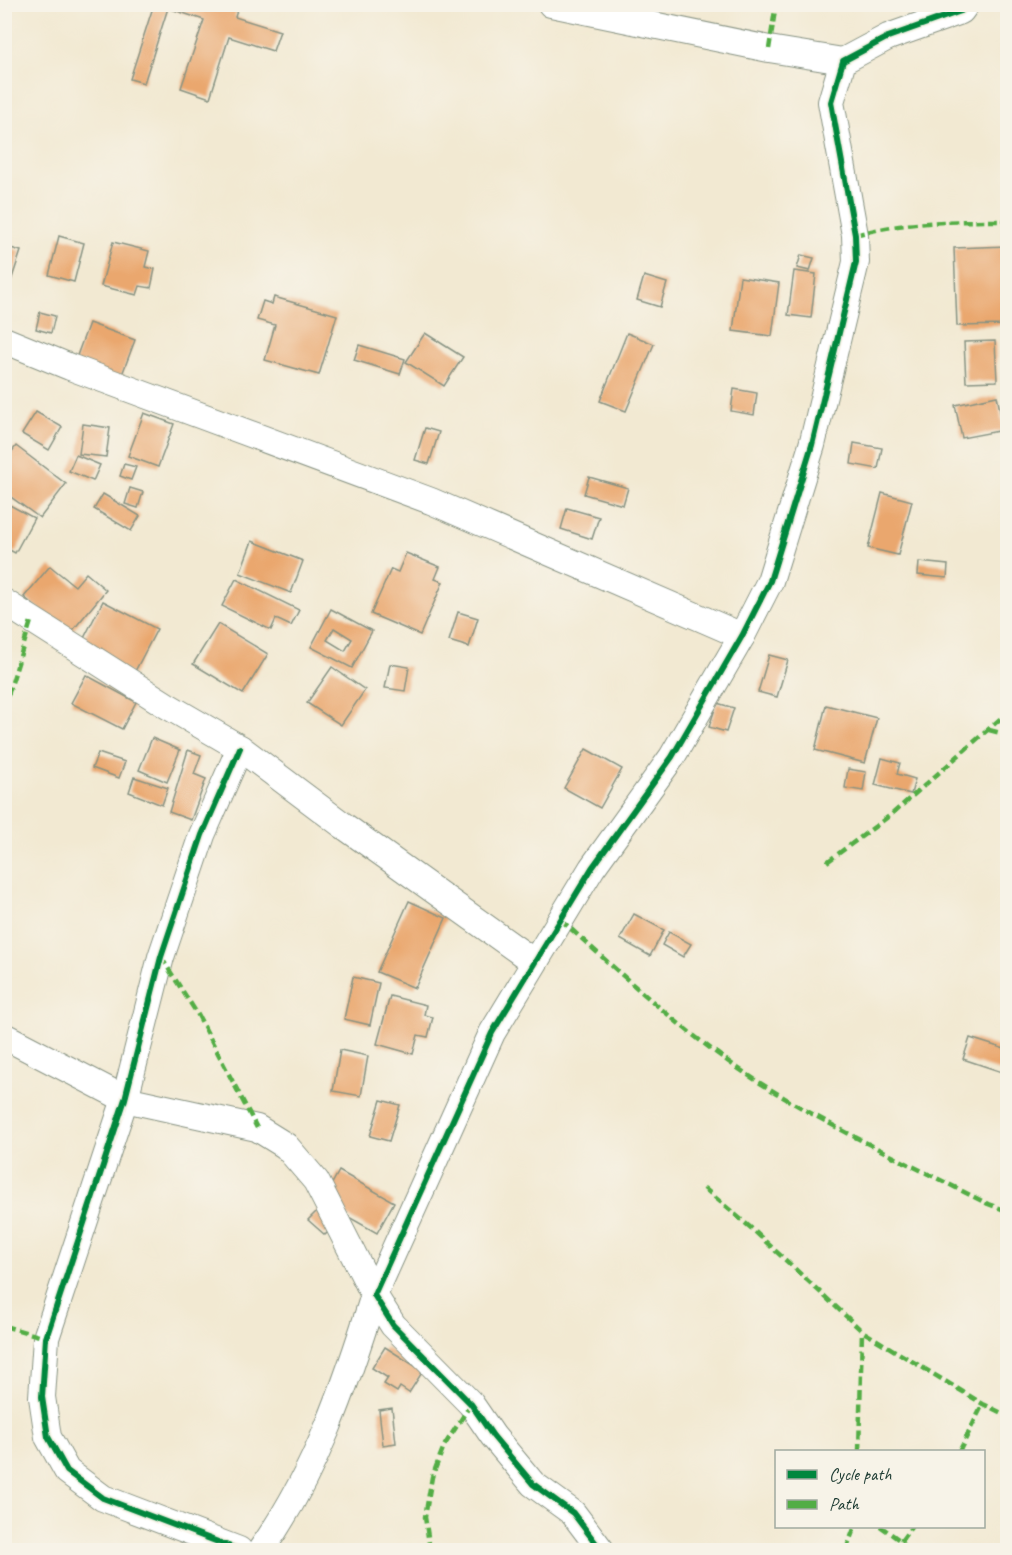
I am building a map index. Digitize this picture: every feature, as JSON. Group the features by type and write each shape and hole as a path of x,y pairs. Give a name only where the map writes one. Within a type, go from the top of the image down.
{"street":[{"path":"551,4 769,50 843,61 888,38 961,11 966,4"},
{"path":"261,1551 308,1476 348,1380 374,1295 492,1033 592,868 672,757 742,636 770,581 805,467 856,262 855,235 831,102 843,61"},
{"path":"4,340 70,367 431,501 742,636"},
{"path":"4,602 166,705 240,748 344,826 534,962"},
{"path":"239,1551 102,1498 66,1471 48,1437 42,1397 46,1338 125,1099 161,957 202,835 240,748"},
{"path":"4,1036 125,1099 257,1128 286,1146 316,1181 374,1295 393,1324 471,1404 493,1436 533,1484 573,1513 601,1551"}],"building":[{"path":"154,4 239,4 235,17 280,31 273,51 229,37 210,98 181,88 204,20 168,8 144,83 130,79"},
{"path":"59,236 84,243 74,282 49,275"},
{"path":"113,242 149,251 145,267 155,269 151,288 140,286 137,295 101,286"},
{"path":"4,246 21,251 6,296 4,296"},
{"path":"1008,246 1008,325 957,326 954,248"},
{"path":"801,255 814,258 810,271 797,268"},
{"path":"794,271 816,274 811,318 788,315"},
{"path":"644,276 667,283 660,307 637,300"},
{"path":"740,277 779,283 772,336 733,331"},
{"path":"274,297 337,315 319,375 265,360 275,325 257,320 263,301 272,304"},
{"path":"40,312 55,316 51,333 36,329"},
{"path":"89,323 135,340 117,388 71,372"},
{"path":"425,333 463,357 444,386 406,362"},
{"path":"627,333 654,344 626,411 600,401"},
{"path":"995,341 997,381 966,382 964,342"},
{"path":"359,345 405,359 400,374 354,360"},
{"path":"734,389 757,393 754,415 731,411"},
{"path":"997,396 1004,430 962,438 955,405"},
{"path":"36,412 62,427 49,450 22,434"},
{"path":"144,413 174,424 158,467 128,456"},
{"path":"83,424 110,428 106,457 79,454"},
{"path":"425,428 439,432 429,464 415,460"},
{"path":"854,443 882,448 878,469 851,464"},
{"path":"16,446 66,484 40,518 4,492 4,462"},
{"path":"76,455 100,465 93,481 69,471"},
{"path":"124,464 136,467 131,480 120,476"},
{"path":"589,477 628,488 623,505 584,494"},
{"path":"130,488 143,492 138,508 125,504"},
{"path":"882,493 912,501 898,555 868,548"},
{"path":"103,494 140,516 131,531 94,509"},
{"path":"4,502 34,518 15,553 4,547"},
{"path":"567,508 599,517 592,539 561,529"},
{"path":"252,541 303,561 291,593 240,573"},
{"path":"406,553 440,567 435,579 443,582 420,635 371,614 391,569 398,572"},
{"path":"919,562 948,565 947,578 918,575"},
{"path":"50,566 75,586 86,573 106,590 69,635 24,597"},
{"path":"236,579 299,610 291,626 276,619 271,630 222,606"},
{"path":"103,601 157,629 133,675 79,648"},
{"path":"331,609 372,631 352,668 311,647","holes":["334,628 352,639 345,651 327,640"]},
{"path":"458,612 478,618 469,647 449,641"},
{"path":"218,624 268,654 243,694 193,664"},
{"path":"769,655 788,660 777,697 758,692"},
{"path":"390,664 409,667 405,691 385,688"},
{"path":"332,667 365,690 341,725 307,703"},
{"path":"86,675 136,702 122,729 71,703"},
{"path":"717,703 734,708 726,732 709,727"},
{"path":"826,705 877,718 865,763 815,750"},
{"path":"152,738 180,750 167,782 139,770"},
{"path":"586,749 622,769 600,808 564,788"},
{"path":"188,750 201,755 194,774 206,779 191,820 169,812"},
{"path":"98,753 125,762 119,778 92,768"},
{"path":"882,758 900,763 897,774 915,779 911,794 875,785"},
{"path":"848,769 866,772 863,791 845,788"},
{"path":"134,777 168,788 162,805 129,792"},
{"path":"409,901 446,918 415,988 377,972"},
{"path":"634,914 664,930 650,956 620,939"},
{"path":"669,932 691,944 683,957 662,945"},
{"path":"353,977 379,983 370,1025 344,1019"},
{"path":"390,996 426,1005 424,1015 433,1017 428,1037 418,1035 413,1054 377,1044"},
{"path":"970,1038 1008,1050 1002,1072 963,1059"},
{"path":"340,1050 368,1056 361,1096 333,1091"},
{"path":"381,1100 400,1105 389,1141 370,1136"},
{"path":"339,1171 394,1202 377,1233 322,1202"},
{"path":"319,1209 335,1225 325,1235 308,1220"},
{"path":"385,1347 423,1371 409,1393 400,1387 397,1392 384,1384 388,1378 372,1368"},
{"path":"392,1408 396,1443 383,1445 379,1410"}],"marked path":[{"path":"769,49 776,4"},
{"path":"855,235 912,224 1008,221"},
{"path":"4,708 32,618"},
{"path":"827,862 892,814 1008,712"},
{"path":"989,730 1008,735"},
{"path":"561,920 690,1033 765,1086 859,1139 988,1204 1008,1211"},
{"path":"161,957 198,1015 257,1128"},
{"path":"704,1188 751,1228 862,1331 983,1404 1008,1416"},
{"path":"4,1326 46,1338"},
{"path":"859,1450 862,1331"},
{"path":"430,1550 425,1517 432,1477 444,1446 471,1404"},
{"path":"960,1450 983,1404"},
{"path":"846,1550 854,1528"},
{"path":"883,1528 901,1541 905,1550"},
{"path":"901,1541 911,1528"}],"cycle path":[{"path":"601,1550 573,1513 533,1484 493,1436 471,1404 393,1325 374,1295 492,1033 592,868 672,757 742,636 770,581 812,445 856,262 855,235 831,102 843,61 888,37 961,11 966,4"},
{"path":"239,1550 103,1498 67,1471 48,1437 42,1397 46,1338 125,1099 161,957 202,835 240,748"}]}
